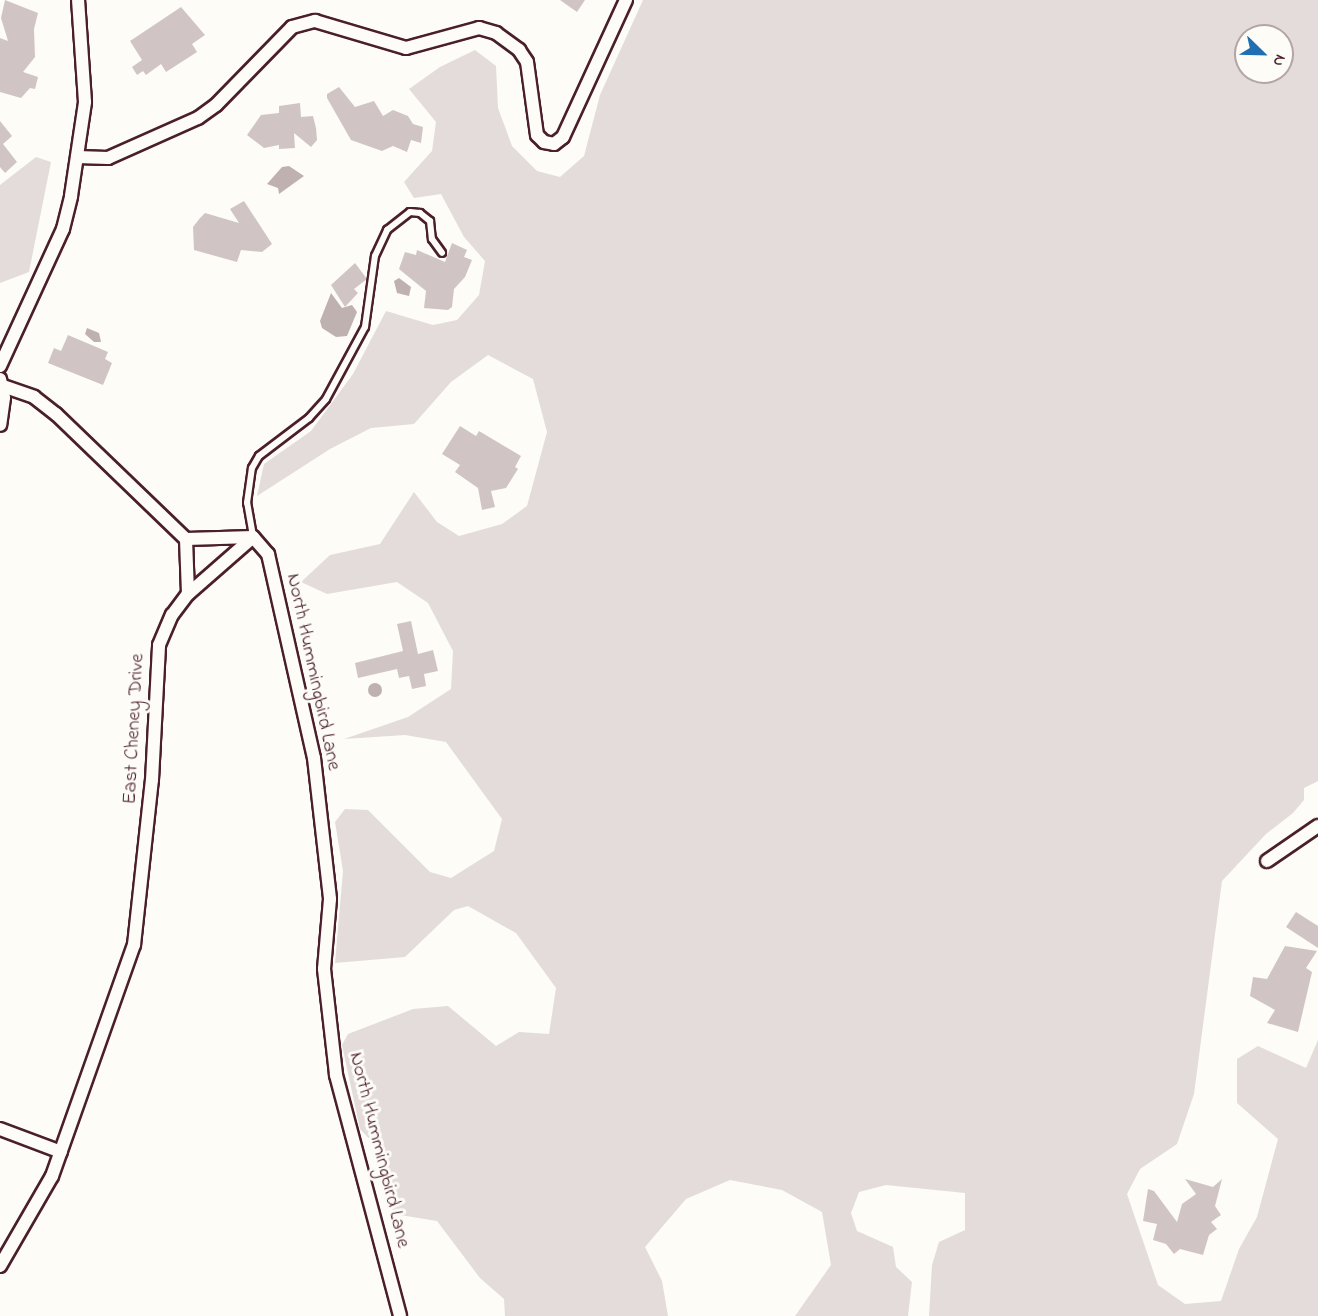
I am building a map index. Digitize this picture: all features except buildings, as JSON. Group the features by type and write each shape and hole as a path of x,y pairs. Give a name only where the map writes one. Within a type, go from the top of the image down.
{"street":[{"path":"0,366 63,229 85,102 78,0"},
{"path":"77,157 108,158 159,138 198,118 216,105 292,27 315,21 406,48 478,28 496,33 519,50 527,62 537,135 544,142 554,144 563,137 626,0"},
{"path":"0,383 4,398 0,425"},
{"path":"0,383 34,397 56,414 186,539 188,594"},
{"path":"186,539 253,537"},
{"name":"East Cheney Drive","path":"0,1266 41,1200 61,1152 134,945 153,780 159,645 172,615 188,594 253,537"},
{"name":"North Hummingbird Lane","path":"253,537 268,554 314,758 330,900 324,969 336,1075 400,1316"},
{"path":"1267,861 1318,826"},
{"path":"0,1129 61,1152"}],"lane":[{"path":"253,537 248,503 252,468 259,456 309,418 326,399 365,327 375,256 387,230 410,212 420,213 430,221 432,239 442,253"}],"shaded area":[{"path":"643,0 1318,0 1318,781 1304,788 1304,800 1293,813 1266,834 1222,881 1194,1094 1177,1144 1140,1169 1127,1194 1158,1285 1185,1304 1221,1301 1239,1249 1257,1217 1278,1139 1237,1103 1237,1059 1258,1046 1306,1068 1318,1040 1318,1316 929,1316 932,1265 939,1242 965,1230 965,1193 886,1185 859,1192 851,1213 857,1231 893,1247 896,1267 912,1282 908,1316 795,1316 831,1265 822,1212 782,1190 730,1180 686,1199 645,1247 662,1281 668,1316 505,1316 504,1299 480,1278 437,1221 394,1214 383,1188 375,1145 360,1129 342,1045 348,1034 413,1009 448,1006 496,1046 519,1032 549,1034 556,988 516,933 468,906 454,910 405,957 335,963 343,871 335,822 345,809 368,810 430,872 451,878 494,851 502,819 446,742 405,735 344,739 408,717 451,689 453,651 428,603 397,582 327,594 301,582 330,555 380,544 414,492 437,522 459,536 502,524 527,506 547,432 533,379 488,355 451,382 414,424 371,428 330,449 257,496 264,464 311,431 353,374 386,311 433,325 457,320 479,295 485,261 464,237 441,194 414,198 404,182 432,151 436,122 409,89 440,67 475,50 496,66 498,108 512,146 537,171 560,177 584,156 600,95"},
{"path":"36,157 51,162 29,272 0,283 0,185"},
{"path":"289,166 304,176 279,194 278,188 267,184 282,167"},
{"path":"399,278 411,287 409,296 397,293 394,281"},
{"path":"331,293 342,308 352,305 357,312 347,336 336,337 322,328 320,321"},
{"path":"87,328 99,333 101,342 94,342 85,334"},
{"path":"375,683 380,685 382,690 380,695 375,697 370,695 368,690 370,685"}]}
